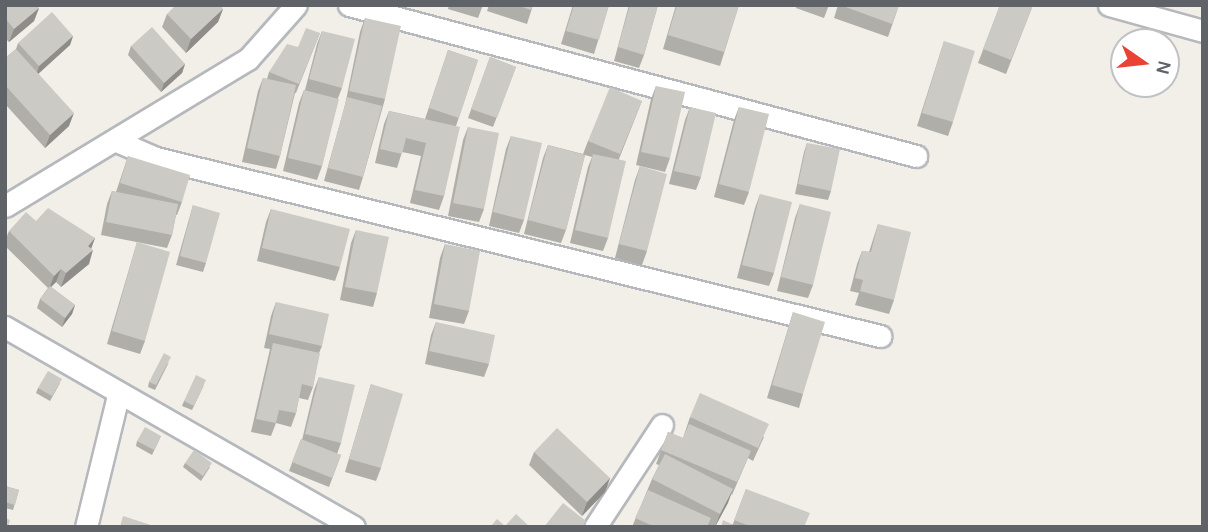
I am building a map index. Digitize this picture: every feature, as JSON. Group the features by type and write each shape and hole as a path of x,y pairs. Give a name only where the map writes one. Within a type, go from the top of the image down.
{"street":[{"path":"5,206 119,142 248,59 296,5"},
{"path":"349,5 916,156"},
{"path":"1109,5 1203,31"},
{"path":"119,142 156,158 880,336"},
{"path":"5,327 118,396 354,527"},
{"path":"86,527 118,396"},
{"path":"595,527 662,425"}],"building":[{"path":"5,5 37,5 39,8 14,29 5,18"},
{"path":"176,5 220,5 223,9 191,39 167,14"},
{"path":"516,5 533,5 531,10"},
{"path":"574,5 609,5 599,40 566,31"},
{"path":"630,5 658,5 644,55 618,47"},
{"path":"677,5 739,5 724,52 668,35"},
{"path":"840,5 899,5 892,24"},
{"path":"1000,5 1033,5 1011,60 983,49"},
{"path":"52,12 73,36 39,66 18,43"},
{"path":"365,18 401,26 385,99 349,91"},
{"path":"152,27 185,64 164,83 131,46"},
{"path":"306,28 320,33 299,84 269,72 287,44 298,47"},
{"path":"322,31 355,39 342,88 309,79"},
{"path":"944,41 975,51 953,122 922,113"},
{"path":"16,49 74,113 50,135 5,85 5,58"},
{"path":"448,50 478,60 459,118 429,108"},
{"path":"490,57 516,67 497,118 471,109"},
{"path":"263,78 296,85 280,156 247,148"},
{"path":"656,86 685,92 670,158 641,152"},
{"path":"610,87 642,101 620,154 588,141"},
{"path":"304,90 339,99 322,166 288,158"},
{"path":"347,97 382,106 363,177 328,168"},
{"path":"690,107 716,113 701,177 674,171"},
{"path":"739,107 769,114 749,192 719,184"},
{"path":"389,111 460,127 444,196 415,190 426,143 406,138 402,154 380,149"},
{"path":"468,127 499,133 484,209 453,203"},
{"path":"511,136 542,143 524,220 493,212"},
{"path":"807,143 840,149 831,191 798,184"},
{"path":"548,145 585,155 566,230 528,220"},
{"path":"593,154 626,161 608,238 575,230"},
{"path":"128,156 190,175 182,202 120,183"},
{"path":"640,166 667,174 647,251 619,244"},
{"path":"112,191 178,204 172,235 106,222"},
{"path":"760,194 792,202 774,273 742,265"},
{"path":"800,204 831,212 813,285 781,277"},
{"path":"193,205 220,213 206,263 180,256"},
{"path":"48,208 95,238 88,246 93,250 66,273 61,269 54,276 9,231 26,212 36,221"},
{"path":"271,209 350,229 340,267 262,248"},
{"path":"878,224 911,232 894,300 860,291 863,280 855,278 862,251 871,252"},
{"path":"356,230 389,237 377,293 345,287"},
{"path":"137,242 170,252 145,341 112,331"},
{"path":"445,244 480,251 469,311 434,304"},
{"path":"50,286 75,305 65,318 40,299"},
{"path":"276,302 329,314 322,346 269,334"},
{"path":"793,312 825,322 803,394 772,385"},
{"path":"436,322 495,335 489,364 429,351"},
{"path":"273,343 320,353 313,387 302,384 296,413 279,410 276,423 256,419"},
{"path":"164,353 171,357 156,385 149,382"},
{"path":"48,371 62,379 52,396 38,388"},
{"path":"196,375 206,380 194,406 184,401"},
{"path":"319,377 355,385 341,443 305,434"},
{"path":"371,384 403,394 381,468 349,459"},
{"path":"700,393 769,424 758,448 690,417"},
{"path":"689,424 751,451 737,482 661,450 668,432 683,438"},
{"path":"145,427 161,436 154,450 137,441"},
{"path":"557,428 610,478 587,502 534,452"},
{"path":"301,439 341,455 332,478 292,462"},
{"path":"194,450 212,463 203,476 185,463"},
{"path":"665,454 733,489 720,514 652,479"},
{"path":"5,486 19,490 15,505 5,502"},
{"path":"746,489 810,513 804,527 752,527 734,520"},
{"path":"648,490 711,518 707,527 655,527 635,518"},
{"path":"563,503 586,521 582,527 544,527"},
{"path":"516,514 530,527 490,527 497,519 505,526"},
{"path":"123,516 157,527 120,527"},
{"path":"5,518 10,520 8,527 5,527"},
{"path":"723,520 738,527 721,527"}]}
